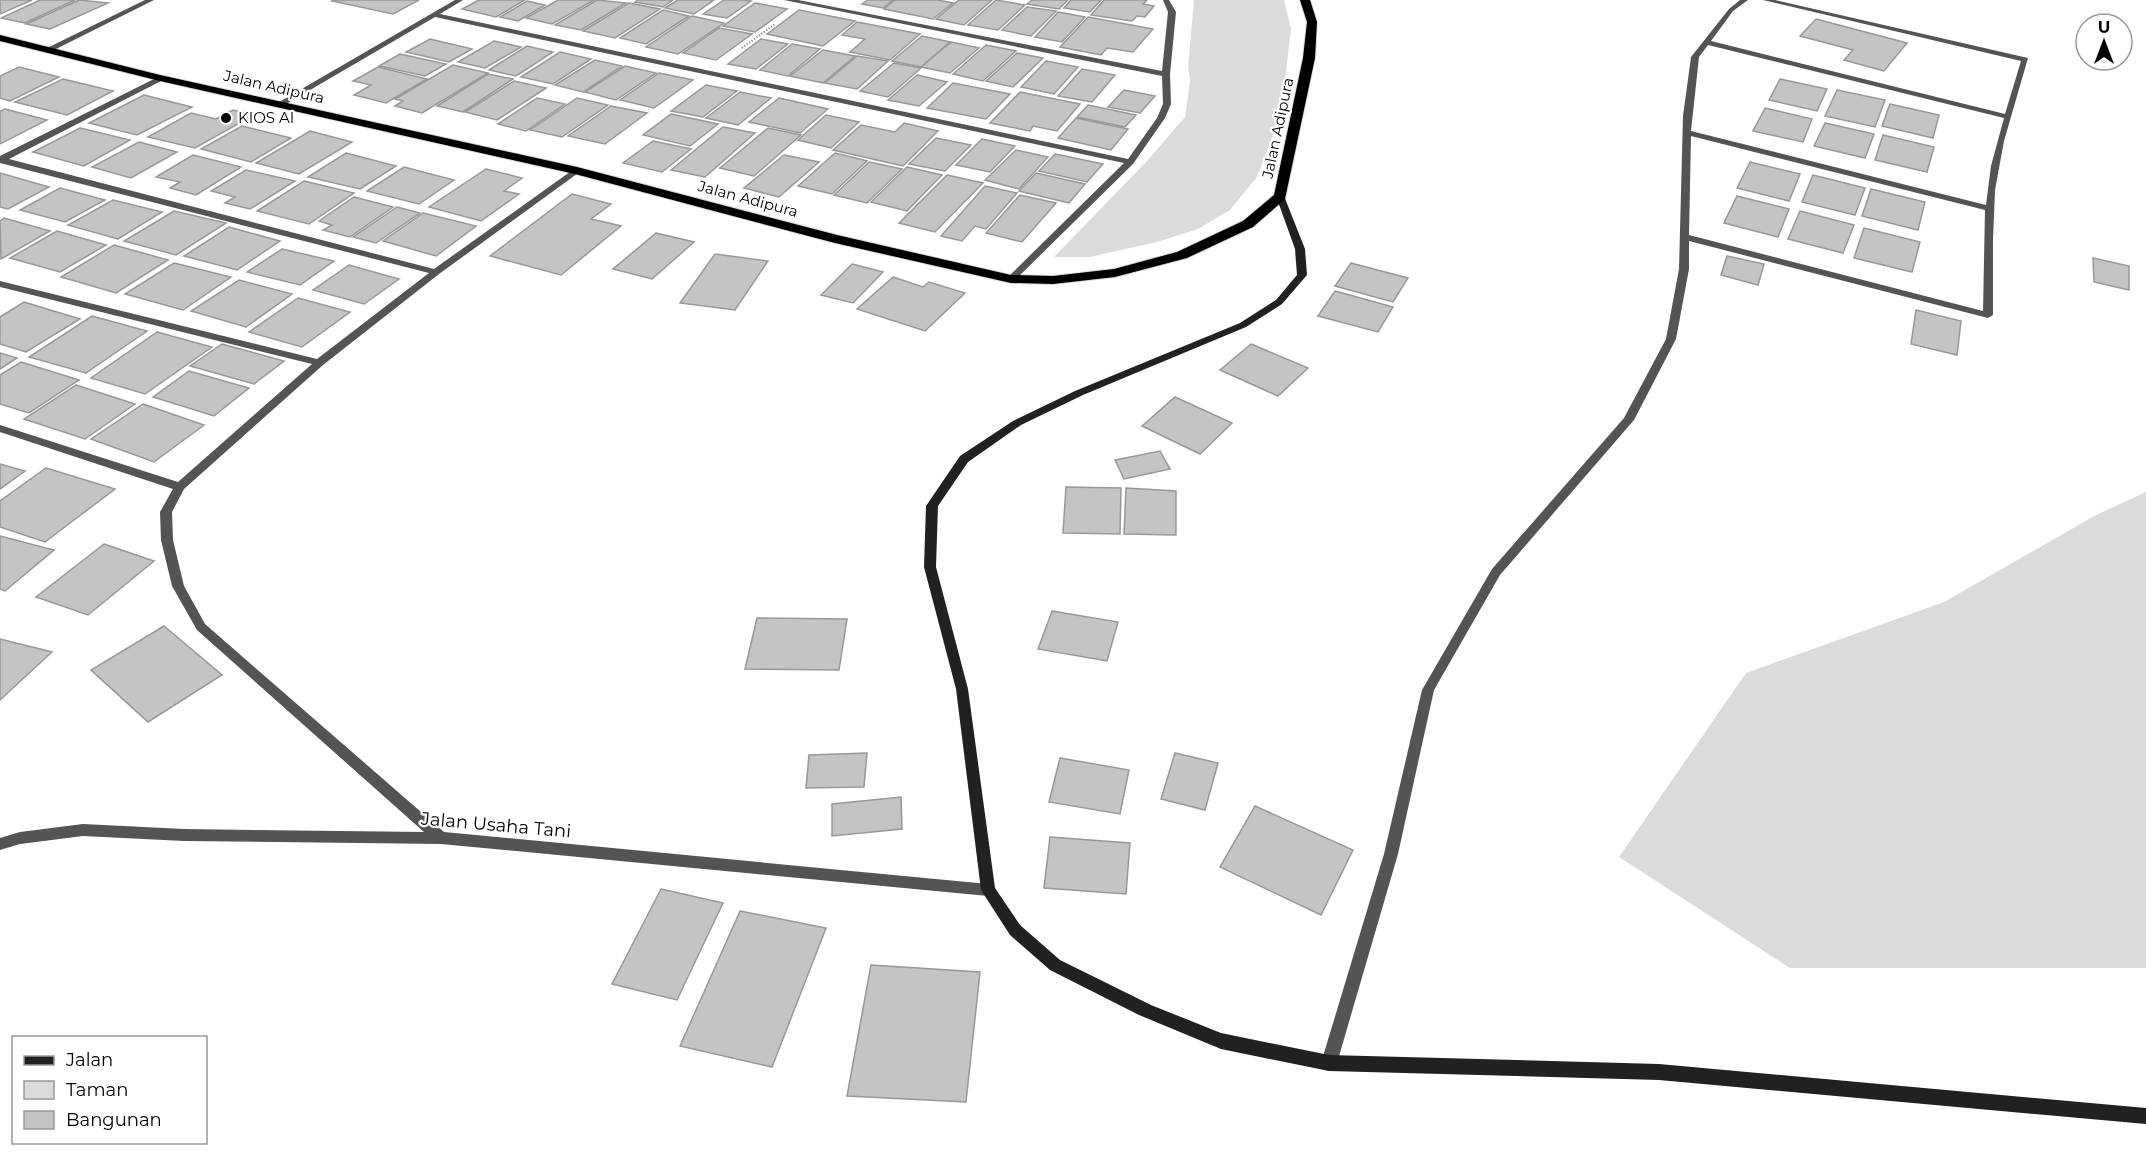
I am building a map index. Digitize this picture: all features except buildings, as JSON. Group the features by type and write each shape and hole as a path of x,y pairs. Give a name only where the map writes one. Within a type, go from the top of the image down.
{"highway":[{"name":"Jalan Adipura","path":"0,38 160,78 577,171 835,238 1011,279 1053,280 1115,273 1182,255 1248,224 1280,196 1309,58 1312,22 1305,0"}],"street":[{"path":"50,49 150,0"},
{"path":"278,105 460,0"},
{"path":"787,0 1166,74"},
{"path":"1011,279 1130,162 1161,118 1167,104 1166,74 1172,12 1166,0"},
{"path":"1329,1063 1391,854 1428,690 1496,573 1629,420 1671,339 1684,269 1687,116 1695,57 1731,10 1745,0"},
{"path":"1685,237 1988,315 1988,207 1999,141 2025,60 1766,0"},
{"path":"434,15 1130,162"},
{"path":"1705,42 2008,117"},
{"path":"1,159 160,78"},
{"path":"1687,133 1988,207"},
{"path":"1,159 436,272"},
{"path":"441,838 201,627 178,586 167,540 166,512 180,487 319,363 436,272 577,171"},
{"path":"1280,196 1300,249 1302,275 1279,302 1243,325 1079,393 1017,423 964,459 932,506 930,567 962,688 988,890 1015,930 1055,965 1145,1010 1221,1041 1329,1063 1659,1072 2146,1116"},
{"path":"0,284 319,363"},
{"path":"0,428 180,487"},
{"name":"Jalan Usaha Tani","path":"0,844 21,838 83,830 184,835 441,838 988,890"}],"path":[{"path":"708,74 802,3"}],"green space":[{"path":"1194,0 1284,0 1291,29 1281,115 1257,177 1230,210 1198,229 1157,242 1090,257 1054,257 1147,161 1185,117 1190,81 1188,67"},
{"path":"2146,492 2146,968 1790,968 1619,857 1746,673 1944,602 2096,515"}],"place":[{"name":"KIOS AI","path":"226,118"}]}
